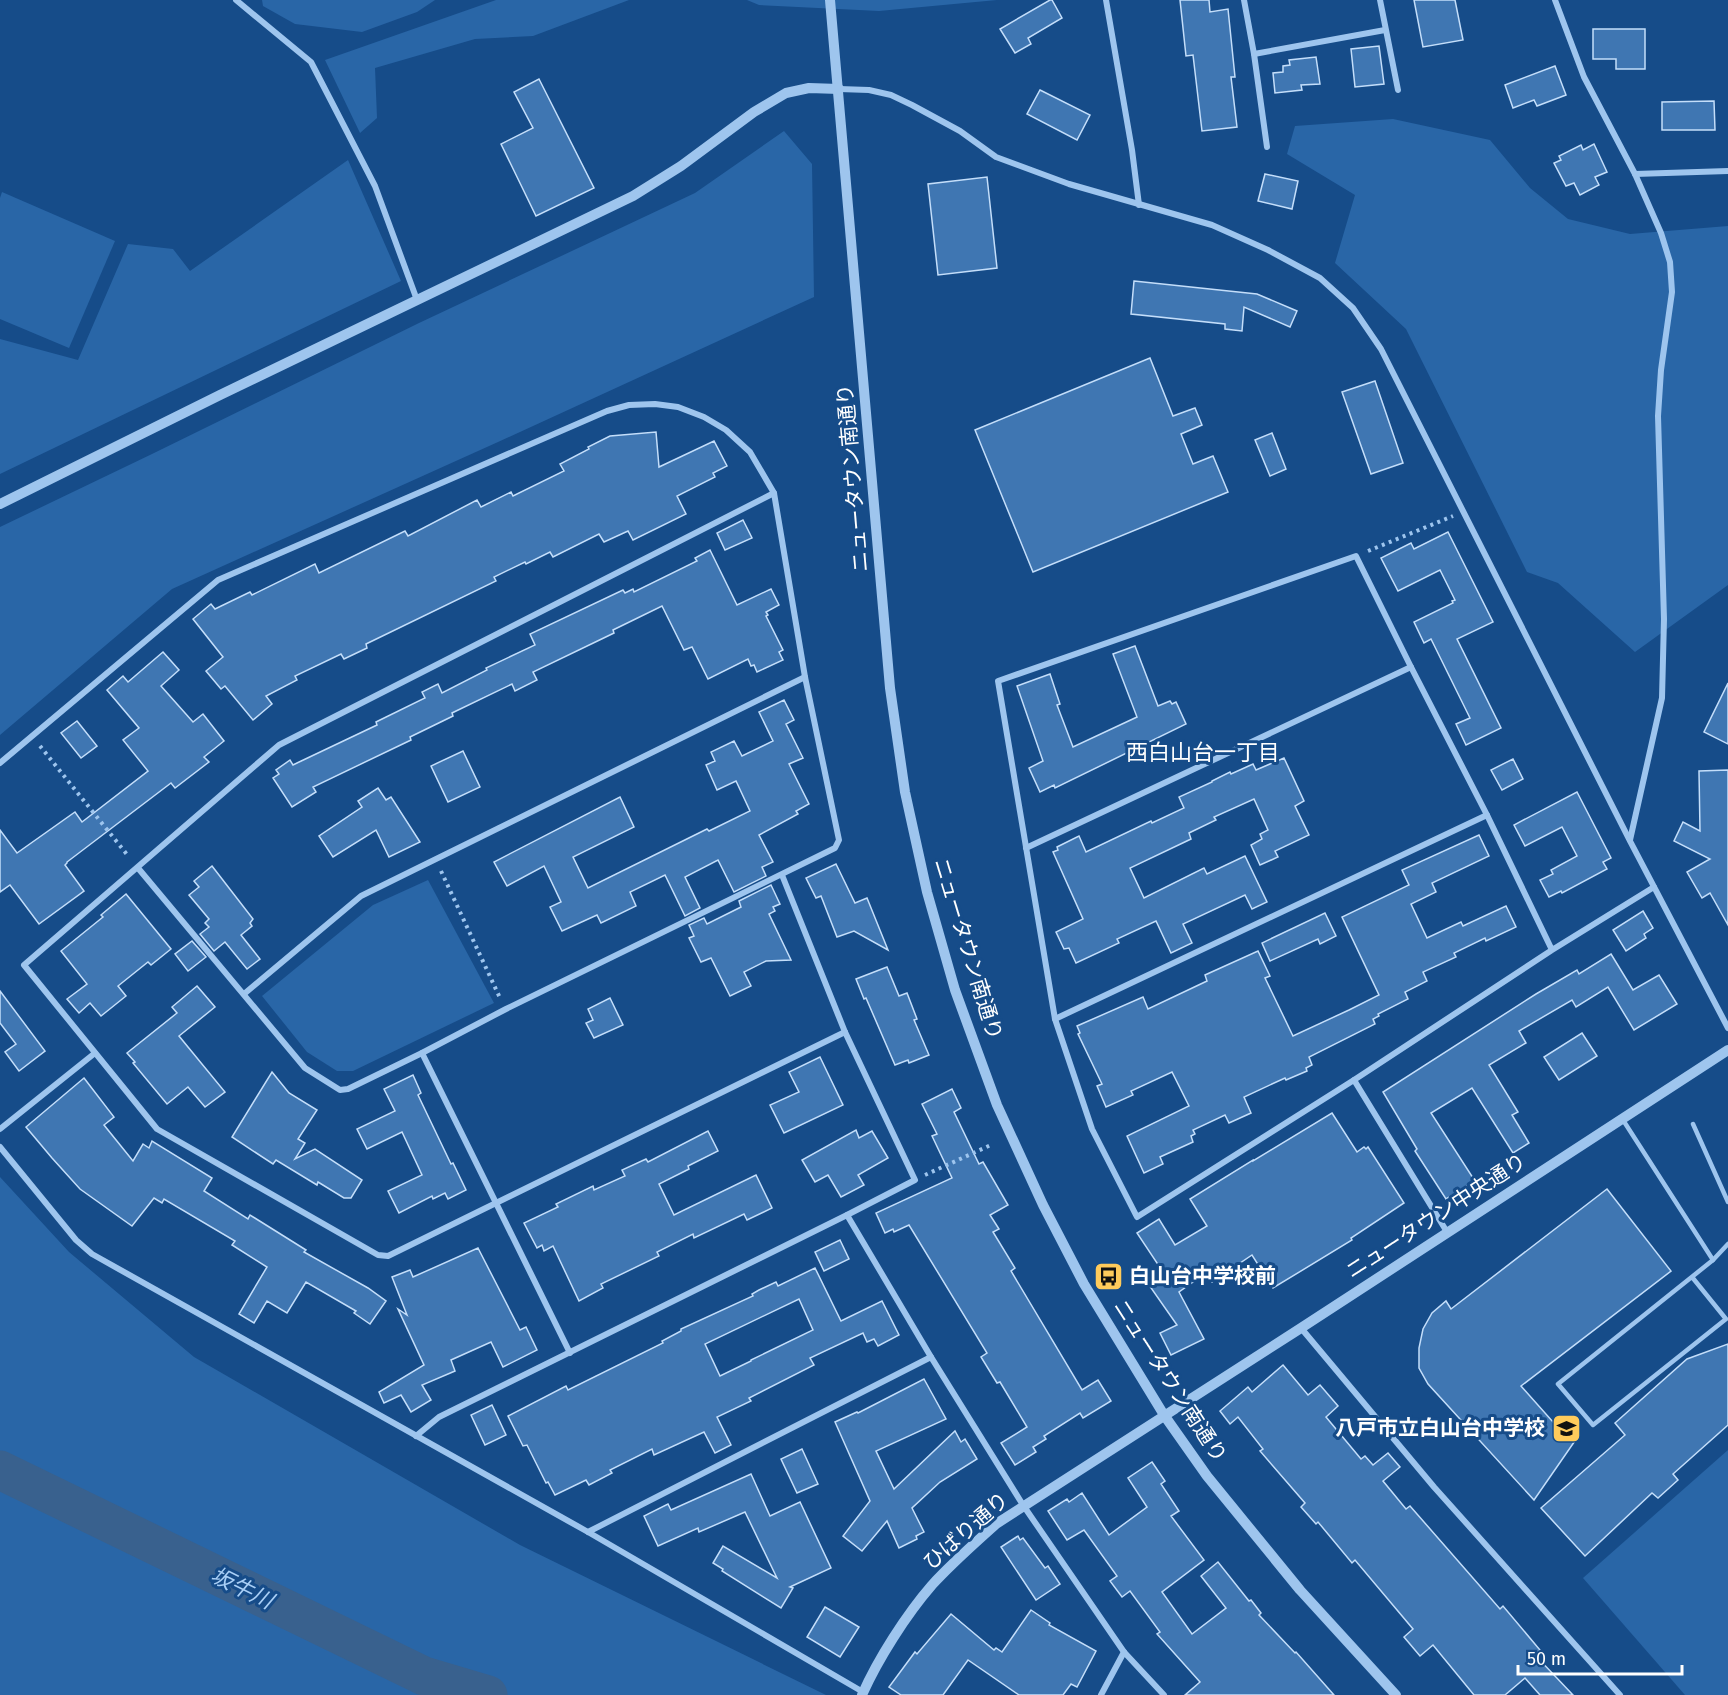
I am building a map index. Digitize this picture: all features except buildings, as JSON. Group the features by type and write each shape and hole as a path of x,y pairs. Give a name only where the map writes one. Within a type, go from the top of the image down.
{"street":[{"path":"236,0 311,62 375,186 418,301"},
{"name":"ニュータウン南通り","path":"830,0 890,688 905,792 927,892 956,990 997,1106 1043,1205 1084,1284 1164,1415 1207,1476 1300,1590 1396,1695"},
{"path":"1106,0 1132,150 1139,205"},
{"path":"1244,0 1267,147"},
{"path":"1380,0 1398,90"},
{"path":"1555,0 1584,77 1635,174 1661,233 1670,262 1672,292 1661,370 1658,416 1664,619 1662,699 1630,841"},
{"path":"1254,54 1385,30"},
{"path":"0,504 209,400 633,196 681,166 754,112 786,93 809,88 869,90 891,95 960,131 996,157 1069,184 1212,225 1268,250 1320,278 1353,308 1381,349 1630,841 1728,1028"},
{"path":"1635,174 1728,171"},
{"path":"0,763 218,580 607,411 629,405 655,404 678,407 704,417 726,430 750,452 774,493 805,677 839,840 835,848 506,1009 422,1053 348,1089 340,1090 305,1068 138,868"},
{"path":"774,493 279,745 24,965 157,1129 378,1255 388,1256 845,1032"},
{"path":"1552,950 1487,815 1356,556 998,681 1055,1019 1092,1129 1137,1217 1654,886"},
{"path":"1026,848 1411,667"},
{"path":"244,994 361,896 805,677"},
{"path":"1055,1019 1487,815"},
{"path":"416,1436 439,1417 915,1180 845,1032 782,875"},
{"name":"ニュータウン中央通り","path":"1164,1415 1728,1050"},
{"path":"0,1129 95,1053"},
{"path":"422,1053 570,1353"},
{"path":"1354,1080 1447,1232"},
{"path":"0,1147 76,1240 92,1254 588,1532 862,1694"},
{"path":"847,1215 931,1358 1023,1506 1124,1652 1164,1695"},
{"path":"1301,1328 1434,1487 1620,1695"},
{"path":"588,1532 931,1358"},
{"name":"ひばり通り","path":"862,1694 900,1629 930,1588 958,1558 996,1524 1164,1415"},
{"path":"1101,1695 1124,1652"}],"lane":[{"path":"1622,1118 1713,1260"},
{"path":"1693,1124 1728,1202"},
{"path":"1692,1277 1727,1320 1593,1425 1558,1384 1713,1260 1728,1244"}],"path":[{"path":"1356,556 1464,511"},
{"path":"32,736 138,868"},
{"path":"435,859 506,1009"},
{"path":"915,1180 993,1144"}],"shaded area":[{"path":"262,0 435,0 417,12 362,32 295,24 263,6"},
{"path":"496,0 629,0 533,36 475,39 375,68 377,118 360,133 325,60"},
{"path":"747,0 997,0 879,11 759,5"},
{"path":"1393,119 1490,140 1530,188 1568,219 1630,234 1728,226 1728,585 1635,652 1558,583 1527,572 1406,329 1335,263 1355,195 1287,154 1295,126"},
{"path":"784,131 812,164 814,297 172,589 0,735 0,527 419,323 695,193"},
{"path":"348,160 401,281 0,474 0,339 78,360 128,244 173,249 190,271"},
{"path":"2,192 115,241 69,348 0,319 0,198"},
{"path":"428,880 494,1003 353,1071 337,1071 307,1052 262,996 373,905"},
{"path":"0,1177 69,1252 194,1357 520,1545 826,1695 0,1695"},
{"path":"1728,1450 1728,1695 1685,1695 1583,1578"}],"waterway":[{"name":"坂牛川","path":"0,1470 424,1676 488,1695"}],"place":[{"name":"白山台中学校前","path":"1108,1276"},
{"name":"八戸市立白山台中学校","path":"1566,1428"}],"district":[{"name":"西白山台一丁目","path":"1203,752"}]}
